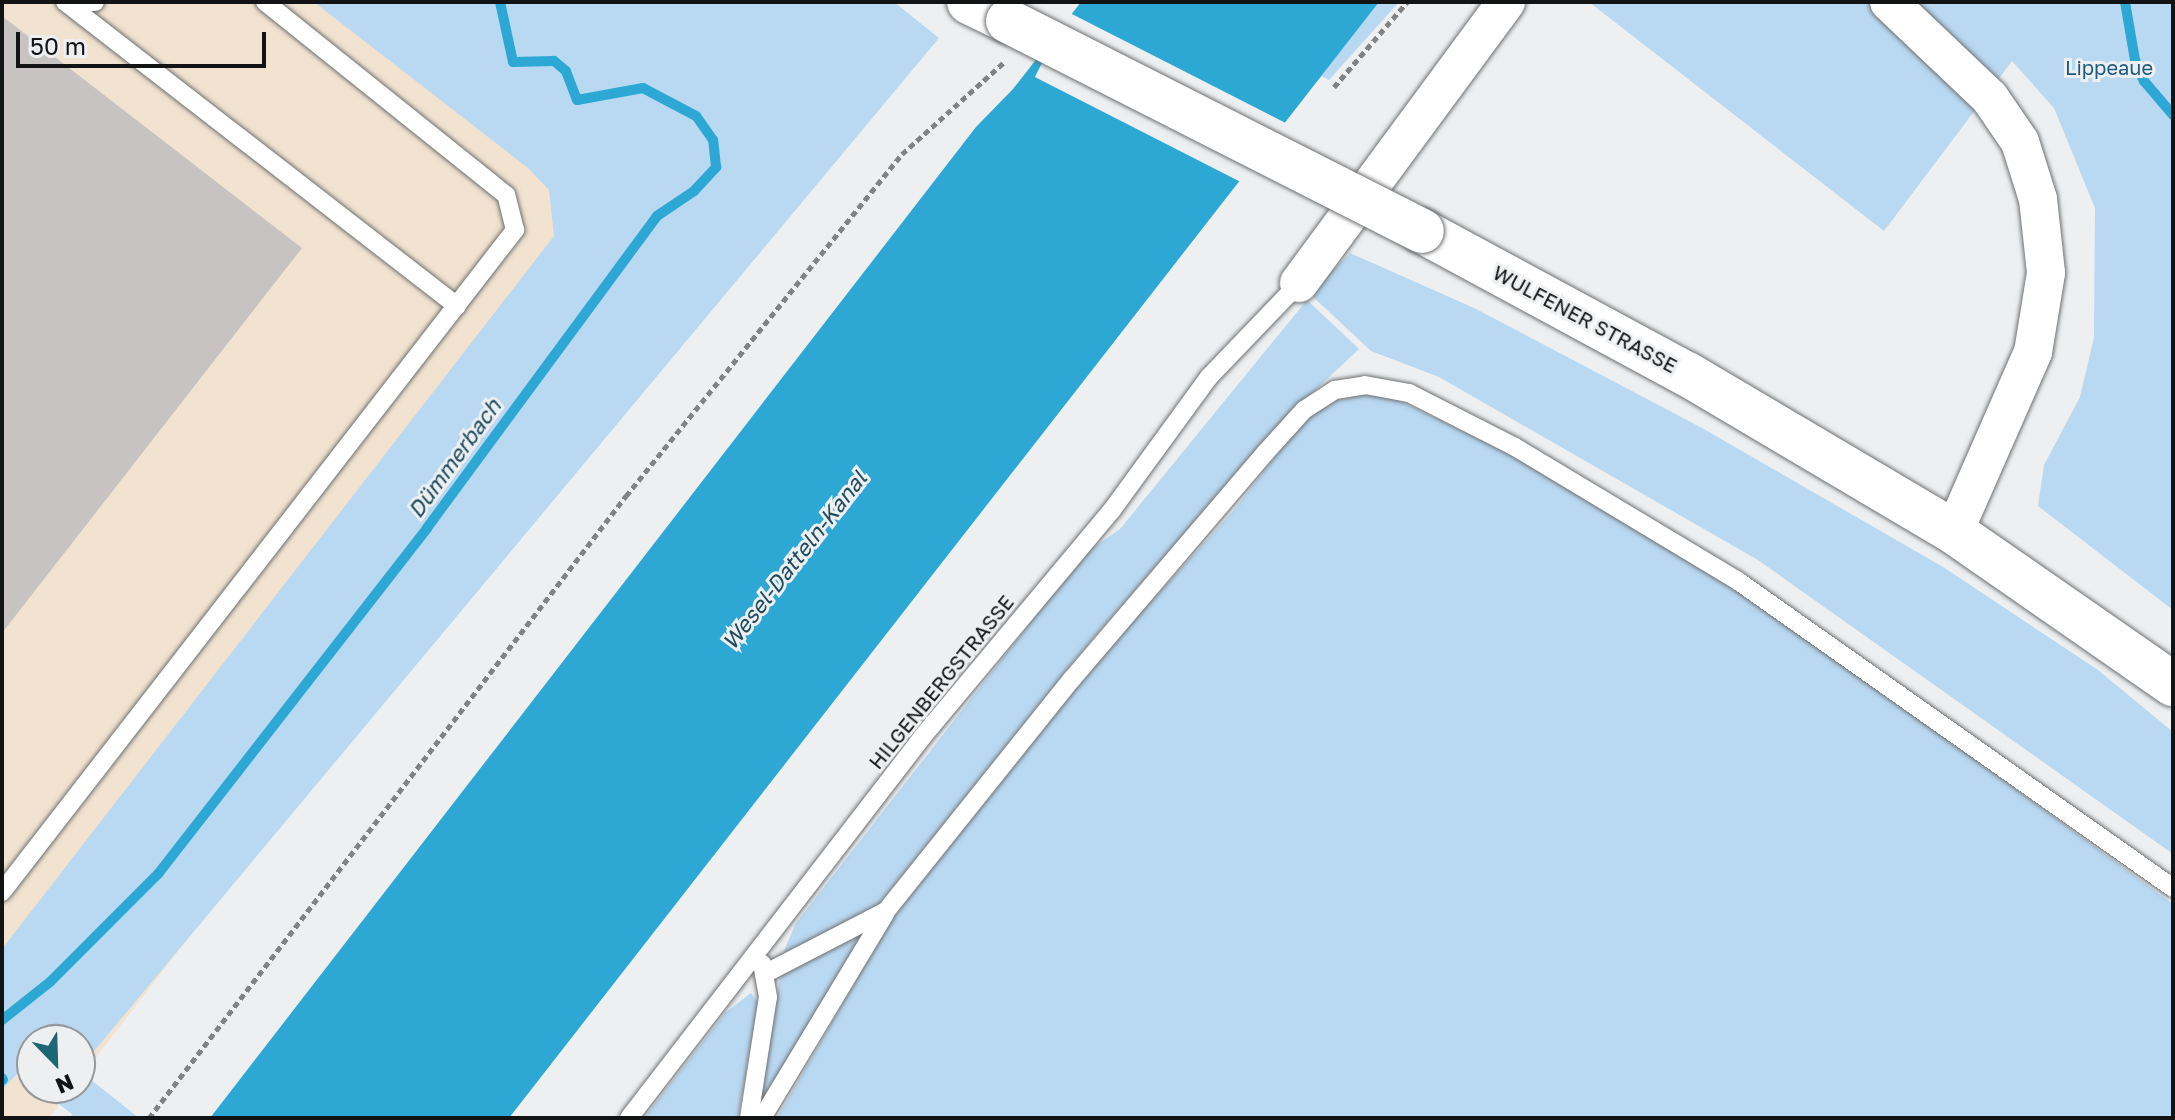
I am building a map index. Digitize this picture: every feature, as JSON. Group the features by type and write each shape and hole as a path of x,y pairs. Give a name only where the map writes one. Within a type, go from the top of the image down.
{"main road":[{"name":"WULFENER STRASSE","path":"969,2 1008,40 1422,231 1687,374 1954,532 2173,684"}],"street":[{"path":"1299,283 1506,2"},
{"path":"1889,2 1990,98 2020,142 2038,199 2046,273 2033,352 1954,532"}],"lane":[{"path":"67,4 95,2"},
{"path":"2,892 515,230 506,195 265,2"},
{"path":"67,4 457,306"},
{"name":"HILGENBERGSTRASSE","path":"629,1118 923,736 1112,510 1209,377 1299,283"},
{"path":"762,1118 886,911 1072,679 1266,452 1314,403 1335,390 1365,385 1409,393 1515,447 1738,581 2173,888"},
{"path":"764,974 886,911"},
{"path":"749,1118 768,997 759,949"}],"path":[{"path":"1334,87 1407,2"},
{"path":"149,1118 626,496 902,154 989,81 1008,40"}],"shaded area":[{"path":"2,2 524,2 804,140 96,1057 96,1024 16,1024 16,1104 60,1104 49,1118 2,1118"}],"green space":[{"path":"314,2 894,2 939,38 96,1049 96,1024 16,1024 16,1075 2,1090 2,949 554,236 549,190 528,168"},
{"path":"1379,2 1399,2 1329,80 1321,76"},
{"name":"Lippeaue","path":"1589,2 2173,2 2173,610 2038,506 2044,465 2080,397 2094,337 2095,208 2054,108 2012,61 1884,231"},
{"path":"1350,253 1474,308 1702,428 1943,567 2098,670 2173,732 2173,854 1758,560 1439,377 1371,351 1310,294"},
{"path":"1307,300 1359,349 1274,429 1077,657 870,915 783,953 796,923 1084,554 1120,529"},
{"path":"1367,394 1398,400 1510,454 1779,616 2173,904 2173,1118 777,1118 888,925 1067,694 1234,510 1295,431 1328,402"},
{"path":"861,935 759,1108 781,971"},
{"path":"751,993 758,1002 738,1118 644,1118 725,1013"},
{"path":"96,1084 139,1118 70,1118 72,1114 59,1104 96,1104"}],"water":[{"name":"Wesel-Datteln-Kanal","path":"1081,2 1379,2 509,1118 210,1118 976,127 1013,89"}],"pier":[{"path":"1068,12 1288,124 1255,189 1035,77"}],"building":[{"path":"2,16 302,248 2,633"}],"waterway":[{"name":"Dümmerbach","path":"2,1020 50,982 158,874 427,528 657,216 694,191 716,167 713,140 696,116 643,88 577,100 566,71 554,61 513,62 500,2"},
{"path":"2125,2 2135,60 2144,81 2173,115"}]}
